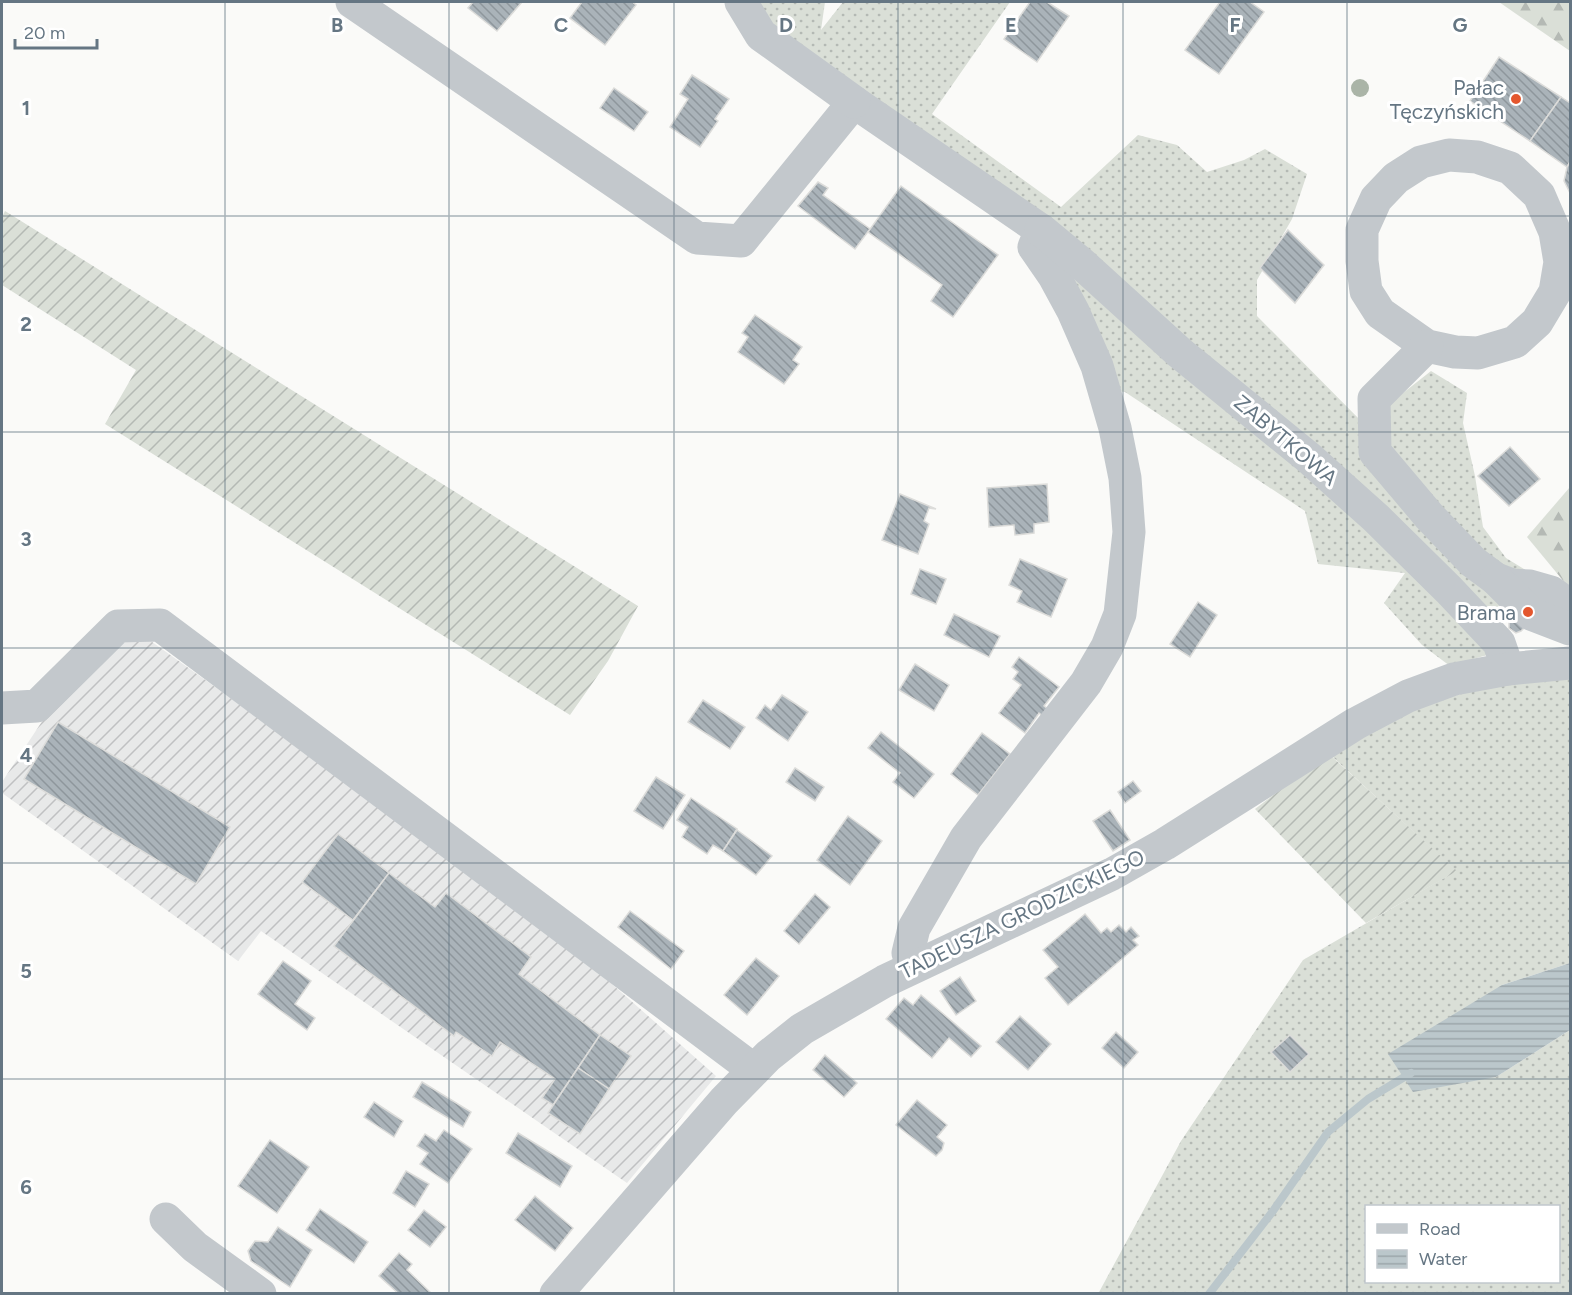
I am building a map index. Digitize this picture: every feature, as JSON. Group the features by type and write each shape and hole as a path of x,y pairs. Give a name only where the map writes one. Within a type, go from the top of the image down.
{"street":[{"path":"352,2 697,238 741,241 854,102"},
{"name":"ZABYTKOWA","path":"741,2 760,35 1041,230 1180,353 1309,458 1376,518 1499,643 1508,669"},
{"path":"1449,155 1477,157 1510,168 1539,195 1555,232 1560,262 1555,292 1537,322 1515,342 1478,352 1455,352 1427,346 1380,313 1366,291 1362,261 1362,230 1376,200 1396,178 1421,162 1449,155"},
{"path":"913,967 908,953 914,928 966,838 1086,683 1107,647 1120,614 1129,532 1125,478 1115,428 1097,366 1073,311 1054,276 1034,247 1041,230"},
{"path":"1427,346 1374,399 1376,452 1430,516 1473,562 1496,579 1531,614 1570,629"},
{"path":"1496,579 1512,585 1530,586 1551,592 1570,606"},
{"path":"2,708 37,706 118,626 160,625 754,1070"},
{"name":"TADEUSZA GRODZICKIEGO","path":"556,1293 703,1124 754,1070 802,1029 913,967 1112,874 1165,844 1379,710 1408,696 1454,678 1508,669 1570,663"},
{"path":"166,1219 195,1247 260,1293"}],"shaded area":[{"path":"113,614 535,916 716,1076 627,1183 261,931 238,961 2,793 2,782"}],"green space":[{"path":"756,2 825,2 821,30 843,2 1010,2 932,114 1061,207 1138,135 1177,145 1207,172 1244,160 1265,149 1307,174 1292,219 1257,280 1257,316 1366,426 1431,371 1467,393 1463,423 1483,527 1506,558 1540,579 1499,625 1487,655 1450,666 1422,645 1384,603 1405,573 1318,564 1305,511 1125,392 1092,388 1030,231 778,34"},
{"path":"1499,2 1570,2 1570,51"},
{"path":"5,211 638,606 608,661 570,715 105,424 136,370 2,285 2,217"},
{"path":"1570,487 1570,589 1527,537"},
{"path":"1570,663 1570,963 1502,985 1496,1077 1570,1030 1570,1293 1098,1294 1181,1141 1303,960 1456,871 1321,746 1355,724"},
{"path":"1328,753 1457,871 1366,923 1255,809"}],"water":[{"path":"1570,963 1570,1030 1496,1077 1413,1092 1388,1054 1502,985"}],"building":[{"path":"473,2 522,2 497,31 468,8"},
{"path":"582,2 632,2 636,5 605,45 570,18"},
{"path":"1030,2 1047,2 1069,16 1037,62 1004,39"},
{"path":"1220,2 1250,2 1264,12 1219,74 1185,50"},
{"name":"Pałac Tęczyńskich","path":"1499,57 1561,97 1530,141 1470,101"},
{"path":"692,75 729,99 715,119 718,121 700,147 670,127 688,99 680,94"},
{"path":"614,88 648,112 634,131 600,108"},
{"path":"1561,97 1570,103 1570,162 1567,167 1530,141"},
{"path":"1570,162 1570,193 1564,181"},
{"path":"818,182 828,188 823,195 870,229 855,249 798,206"},
{"path":"901,186 998,255 953,317 931,301 942,285 868,232"},
{"path":"1288,230 1324,265 1295,303 1260,268"},
{"path":"755,315 802,347 793,360 799,364 784,384 738,352 748,337 742,333"},
{"path":"1510,447 1540,479 1509,506 1478,476"},
{"path":"1047,484 1049,522 1034,524 1034,533 1015,535 1014,525 989,527 987,488"},
{"path":"900,494 936,509 929,508 924,521 929,524 918,554 882,540"},
{"path":"1020,559 1067,579 1051,617 1017,602 1022,591 1009,585"},
{"path":"920,569 946,579 936,604 911,594"},
{"path":"1198,602 1217,615 1190,657 1170,644"},
{"path":"954,614 1000,636 989,657 944,635"},
{"path":"1513,616 1525,627 1516,633 1509,628 1509,620"},
{"path":"1019,657 1059,687 1044,706 1049,710 1044,717 1039,713 1025,733 999,713 1021,685 1013,679 1018,672 1012,667"},
{"path":"915,664 949,685 934,711 899,690"},
{"path":"782,695 808,712 788,741 756,718 765,705 771,710"},
{"path":"703,700 745,727 730,749 688,722"},
{"path":"58,722 230,827 196,884 24,779"},
{"path":"881,732 934,774 914,798 893,782 900,773 868,748"},
{"path":"982,733 1010,754 978,795 951,774"},
{"path":"795,768 824,787 815,801 786,782"},
{"path":"656,777 685,795 663,829 634,811"},
{"path":"1133,781 1141,791 1125,803 1118,792"},
{"path":"691,798 737,829 723,851 713,845 707,854 682,837 688,827 677,820"},
{"path":"1110,810 1130,840 1113,851 1093,821"},
{"path":"848,816 882,841 850,885 817,860"},
{"path":"737,830 772,856 756,875 723,851"},
{"path":"338,834 389,873 353,920 302,882"},
{"path":"389,873 435,907 446,893 531,957 519,974 600,1035 553,1105 542,1098 555,1079 500,1042 492,1056 456,1032 454,1036 334,946"},
{"path":"815,894 830,907 799,944 784,931"},
{"path":"630,911 684,951 671,969 618,927"},
{"path":"1085,914 1101,933 1107,928 1111,932 1119,925 1126,932 1131,927 1139,936 1133,940 1138,945 1068,1005 1045,978 1058,967 1043,950"},
{"path":"756,958 779,976 747,1015 724,995"},
{"path":"283,961 311,981 295,1004 315,1018 307,1030 258,994"},
{"path":"960,977 976,1001 956,1015 940,991"},
{"path":"921,995 981,1046 971,1057 949,1038 932,1058 886,1019 904,998 913,1005"},
{"path":"1020,1016 1051,1044 1028,1070 996,1042"},
{"path":"1116,1032 1138,1052 1124,1068 1102,1048"},
{"path":"600,1035 631,1056 609,1089 578,1068"},
{"path":"1290,1035 1309,1054 1290,1072 1271,1052"},
{"path":"825,1055 857,1083 844,1097 813,1070"},
{"path":"578,1068 609,1089 580,1134 548,1113"},
{"path":"422,1082 471,1112 463,1127 413,1097"},
{"path":"917,1100 947,1125 937,1137 944,1143 942,1150 936,1156 896,1125"},
{"path":"374,1102 403,1121 394,1137 364,1117"},
{"path":"444,1130 472,1149 448,1183 420,1164 428,1153 417,1146 425,1134 436,1141"},
{"path":"518,1133 572,1166 560,1187 506,1153"},
{"path":"270,1140 309,1167 277,1213 238,1186"},
{"path":"406,1171 429,1184 415,1207 393,1193"},
{"path":"535,1196 573,1228 555,1251 515,1220"},
{"path":"320,1209 368,1242 354,1263 306,1230"},
{"path":"424,1210 446,1227 430,1247 408,1230"},
{"path":"278,1227 312,1250 290,1287 251,1261 248,1251 255,1241 268,1242"},
{"path":"399,1253 412,1264 407,1270 432,1294 399,1294 379,1276"}],"waterway":[{"path":"1209,1294 1273,1211 1328,1132 1368,1099 1411,1073"}],"place":[{"name":"Pałac Tęczyńskich","path":"1516,99"},
{"name":"Brama","path":"1528,612"}]}
